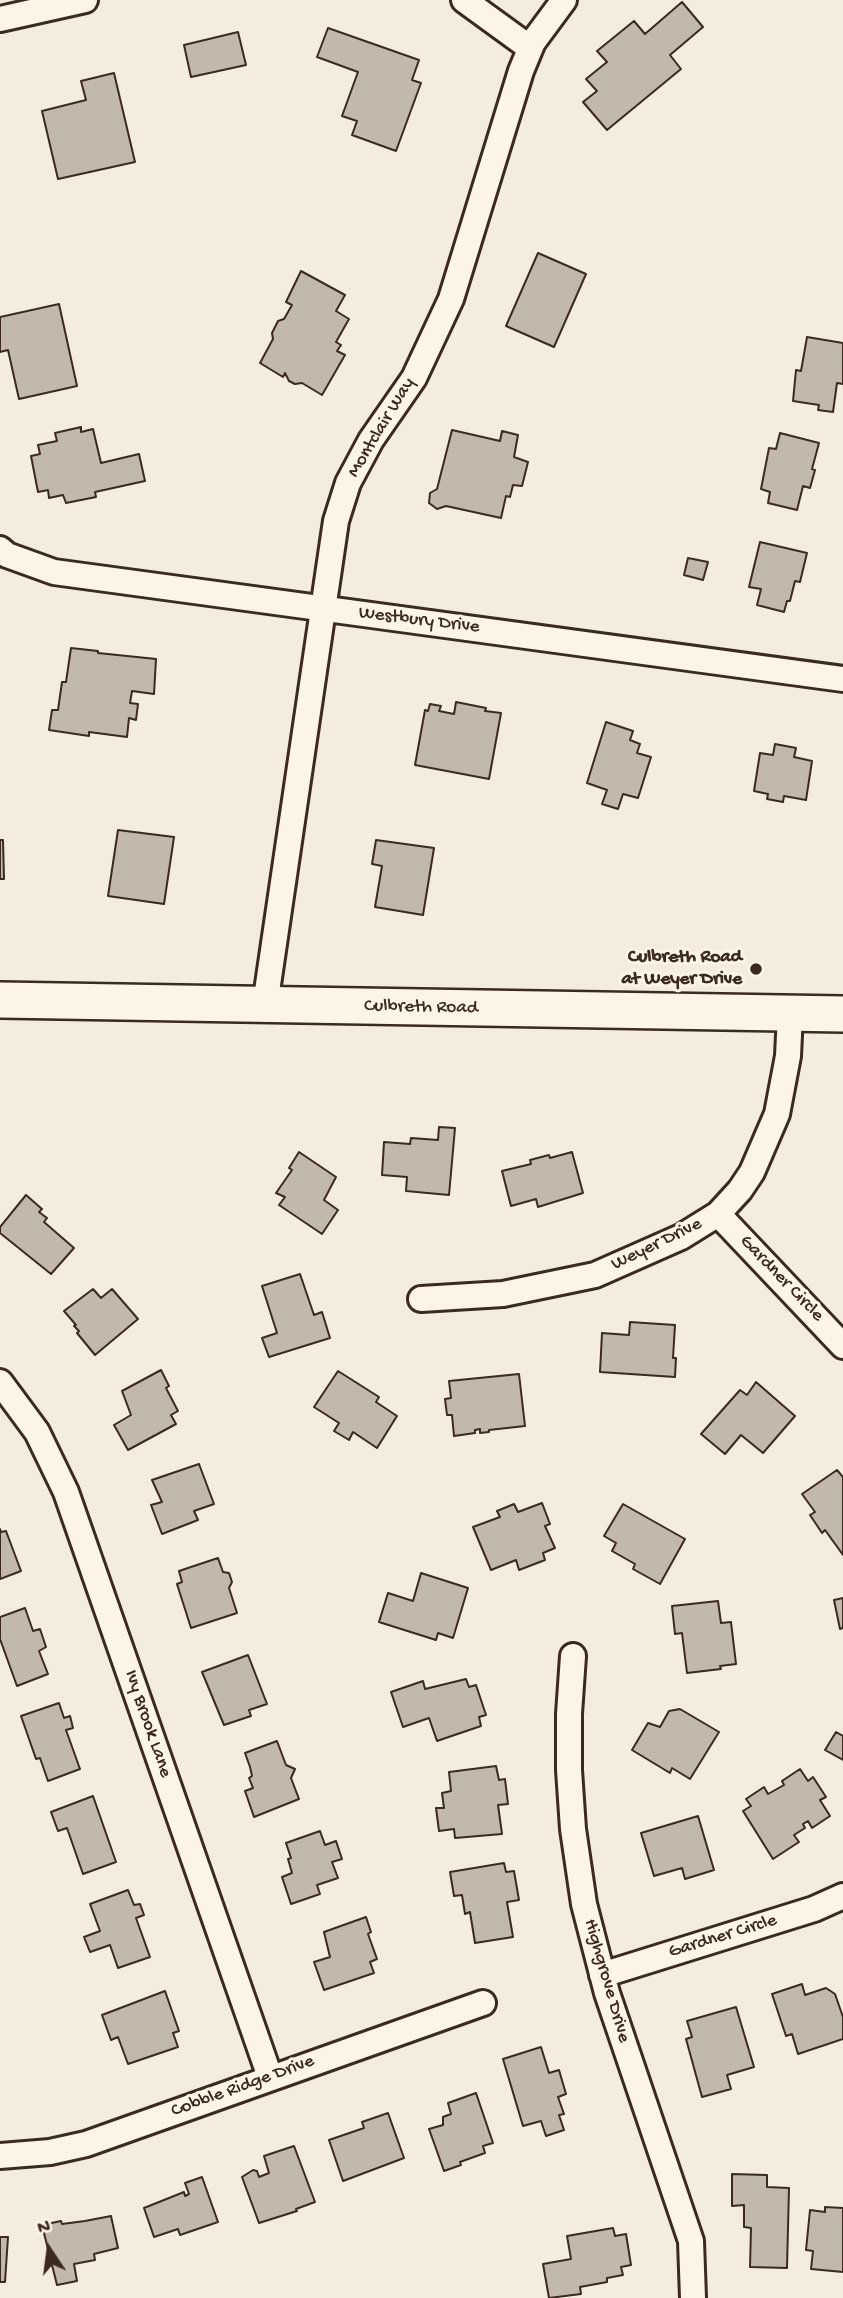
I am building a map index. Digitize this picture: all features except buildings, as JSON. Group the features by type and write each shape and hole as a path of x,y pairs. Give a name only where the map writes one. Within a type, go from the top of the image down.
{"street":[{"path":"0,19 85,0"},
{"path":"464,0 530,48"},
{"name":"Montclair Way","path":"265,1006 335,521 344,494 371,440 414,378 451,299 499,137 530,48 564,0"},
{"name":"Westbury Drive","path":"0,550 54,572 843,679"},
{"name":"Culbreth Road","path":"0,1000 843,1014"},
{"name":"Weyer Drive","path":"421,1299 503,1294 595,1275 681,1237 718,1214 752,1172 777,1114 788,1056 790,1014"},
{"name":"Gardner Circle","path":"718,1214 843,1346"},
{"name":"Ivy Brook Lane","path":"0,1382 37,1433 65,1492 270,2077"},
{"name":"Highgrove Drive","path":"573,1656 569,1770 573,1829 584,1904 602,1975 691,2241 693,2298"},
{"name":"Gardner Circle","path":"602,1975 814,1909 843,1896"},
{"name":"Cobble Ridge Drive","path":"0,2157 50,2152 86,2144 483,2003"}],"place":[{"name":"Culbreth Road at Weyer Drive","path":"756,969"}]}
